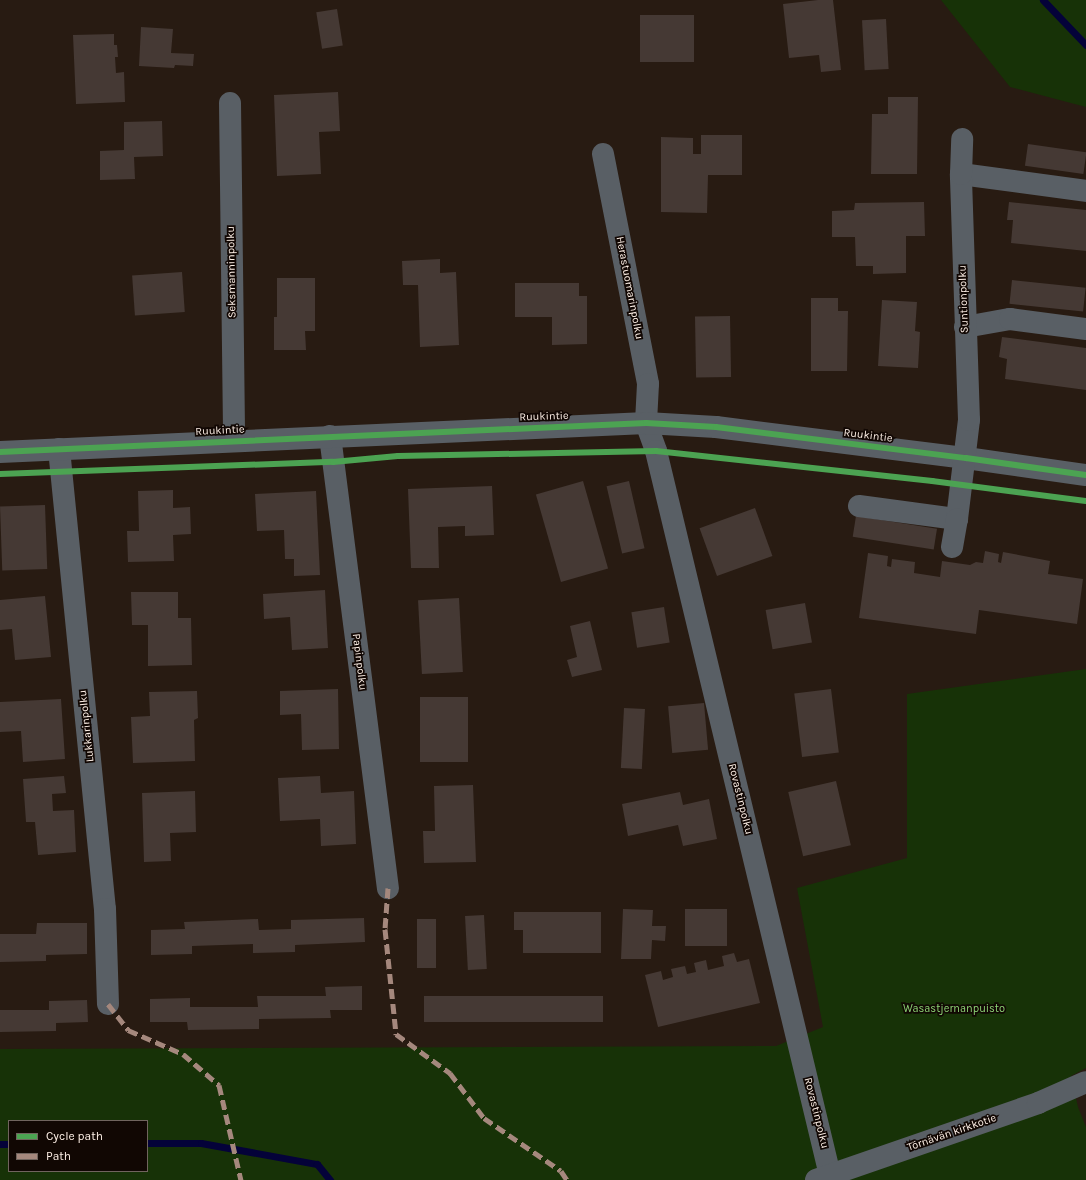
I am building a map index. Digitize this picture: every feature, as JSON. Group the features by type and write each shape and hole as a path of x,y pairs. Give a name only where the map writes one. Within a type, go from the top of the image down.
{"street":[{"name":"Seksmanninpolku","path":"230,103 234,440"},
{"name":"Suntionpolku","path":"952,547 966,458 969,420 961,174 962,139"},
{"name":"Herastuomarinpolku","path":"603,154 648,384 646,423"},
{"path":"961,174 1086,191"},
{"path":"965,327 1010,320 1086,329"},
{"name":"Ruukintie","path":"0,452 234,440 646,423 716,427 966,458 1086,475"},
{"name":"Rovastinpolku","path":"646,423 656,451 823,1177"},
{"name":"Papinpolku","path":"330,436 388,888"},
{"name":"Lukkarinpolku","path":"60,449 105,909 108,1004"},
{"path":"859,506 957,519"},
{"name":"Törnävän kirkkotie","path":"823,1177 1038,1103 1086,1082"}],"green space":[{"path":"941,0 1086,0 1086,107 1010,87"},
{"name":"Wasastjernanpuisto","path":"1086,669 1086,1068 1071,1076 1078,1107 1086,1127 1086,1180 0,1180 0,1049 776,1046 823,1027 797,888 907,858 907,694"}],"building":[{"path":"833,0 841,70 821,72 819,55 789,58 783,4"},
{"path":"337,9 343,46 322,49 316,12"},
{"path":"640,15 694,15 694,62 640,62"},
{"path":"886,19 889,69 865,70 862,20"},
{"path":"141,27 173,29 171,53 194,54 193,66 175,65 174,68 139,66"},
{"path":"114,34 114,45 117,45 118,57 115,57 116,73 124,72 125,102 76,104 73,35"},
{"path":"338,92 340,131 319,132 321,174 277,176 274,95"},
{"path":"888,97 918,97 917,174 871,174 872,114 888,114"},
{"path":"162,121 163,156 134,157 135,179 100,180 100,151 124,150 124,122"},
{"path":"701,135 742,135 742,175 708,175 707,213 661,212 661,137 693,138 693,154 701,154"},
{"path":"1028,144 1086,152 1083,174 1025,166"},
{"path":"924,202 925,236 906,236 906,273 873,274 873,266 856,266 855,237 832,237 832,211 854,210 855,203"},
{"path":"1009,202 1086,210 1086,251 1011,243 1013,220 1007,220"},
{"path":"440,259 440,273 456,272 459,345 420,347 418,285 403,285 402,261"},
{"path":"182,272 185,312 135,315 132,275"},
{"path":"277,278 315,278 315,331 305,331 306,350 274,350 274,317 277,317"},
{"path":"1012,280 1086,288 1083,312 1009,304"},
{"path":"515,283 579,283 579,296 587,296 587,344 552,345 552,317 515,317"},
{"path":"811,298 838,298 838,311 848,311 847,371 811,371"},
{"path":"882,300 917,302 915,331 920,332 918,368 878,366"},
{"path":"730,316 731,377 696,378 695,317"},
{"path":"1002,337 1086,348 1086,390 1005,379 1007,359 999,357"},
{"path":"583,481 608,568 561,582 536,495"},
{"path":"629,481 645,548 622,553 607,486"},
{"path":"492,486 494,535 465,536 465,526 438,527 439,568 411,568 408,489"},
{"path":"173,490 173,508 190,507 191,534 173,535 174,561 128,562 127,531 139,531 138,491"},
{"path":"316,491 320,575 294,576 294,559 285,559 284,530 257,531 255,494"},
{"path":"45,505 47,569 2,571 0,507"},
{"path":"755,508 772,556 717,576 700,528"},
{"path":"856,516 937,529 934,550 853,537"},
{"path":"985,551 999,554 998,562 1001,563 1003,552 1050,561 1048,574 1083,579 1077,624 979,610 976,634 859,618 868,553 888,556 887,566 891,567 892,559 915,562 914,573 940,577 942,561 970,565 976,562 983,563"},
{"path":"325,590 328,648 292,650 290,617 264,619 263,594"},
{"path":"131,592 178,592 178,618 191,618 192,665 148,666 148,625 132,625"},
{"path":"45,596 51,657 15,660 12,629 0,630 0,600"},
{"path":"459,598 463,672 422,674 418,600"},
{"path":"805,603 812,642 773,649 766,610"},
{"path":"664,607 670,643 637,648 631,612"},
{"path":"590,621 602,670 572,677 567,660 577,657 570,626"},
{"path":"338,689 339,749 302,750 301,714 280,715 280,691"},
{"path":"831,689 839,753 802,757 794,694"},
{"path":"197,691 198,718 194,720 195,761 133,763 131,717 150,716 149,692"},
{"path":"420,697 468,697 468,762 420,762"},
{"path":"61,699 65,759 23,762 21,731 0,732 0,702"},
{"path":"704,703 708,750 672,753 668,706"},
{"path":"624,708 645,709 642,769 621,768"},
{"path":"64,776 66,793 52,794 53,811 74,810 76,852 38,855 35,822 26,822 23,779"},
{"path":"320,776 321,793 354,791 356,844 321,846 320,819 280,821 278,778"},
{"path":"836,781 851,845 803,856 788,792"},
{"path":"473,785 476,862 424,863 423,831 435,831 434,786"},
{"path":"195,791 196,832 170,833 171,861 144,862 142,793"},
{"path":"680,792 683,805 709,799 717,839 683,846 678,825 628,836 622,804"},
{"path":"623,909 653,910 652,926 666,926 665,941 652,940 651,959 621,959"},
{"path":"685,909 727,909 727,946 685,946"},
{"path":"514,912 601,912 601,953 523,953 523,930 514,930"},
{"path":"484,915 487,969 468,970 465,916"},
{"path":"364,918 365,942 295,945 295,952 253,953 253,944 192,946 192,954 151,955 151,930 185,929 184,922 258,919 259,930 291,929 291,920"},
{"path":"417,919 436,919 436,968 417,968"},
{"path":"37,923 87,923 87,954 46,955 46,961 0,962 0,934 36,934"},
{"path":"734,953 737,962 749,959 760,1003 658,1027 645,975 661,971 663,980 673,977 671,969 685,966 687,974 696,972 694,963 706,960 708,970 724,966 722,956"},
{"path":"362,986 362,1010 330,1010 331,1018 259,1019 259,1029 188,1030 187,1022 150,1022 150,999 190,998 190,1007 258,1007 257,996 326,996 325,987"},
{"path":"424,996 603,996 603,1022 424,1022"},
{"path":"87,1000 88,1022 56,1023 56,1031 0,1032 0,1010 49,1010 49,1001"}],"waterway":[{"path":"1043,0 1086,45"},
{"path":"148,1143 201,1143 317,1164 330,1180"},
{"path":"0,1144 8,1144"}],"marked path":[{"path":"388,888 385,929 396,1034 450,1073 484,1118 561,1171 567,1180"},
{"path":"108,1004 128,1030 183,1054 219,1085 241,1180"}],"cycle path":[{"path":"0,452 646,423 716,427 966,458 1086,475"},
{"path":"0,474 333,462 398,456 656,451 932,481 1086,501"}]}
